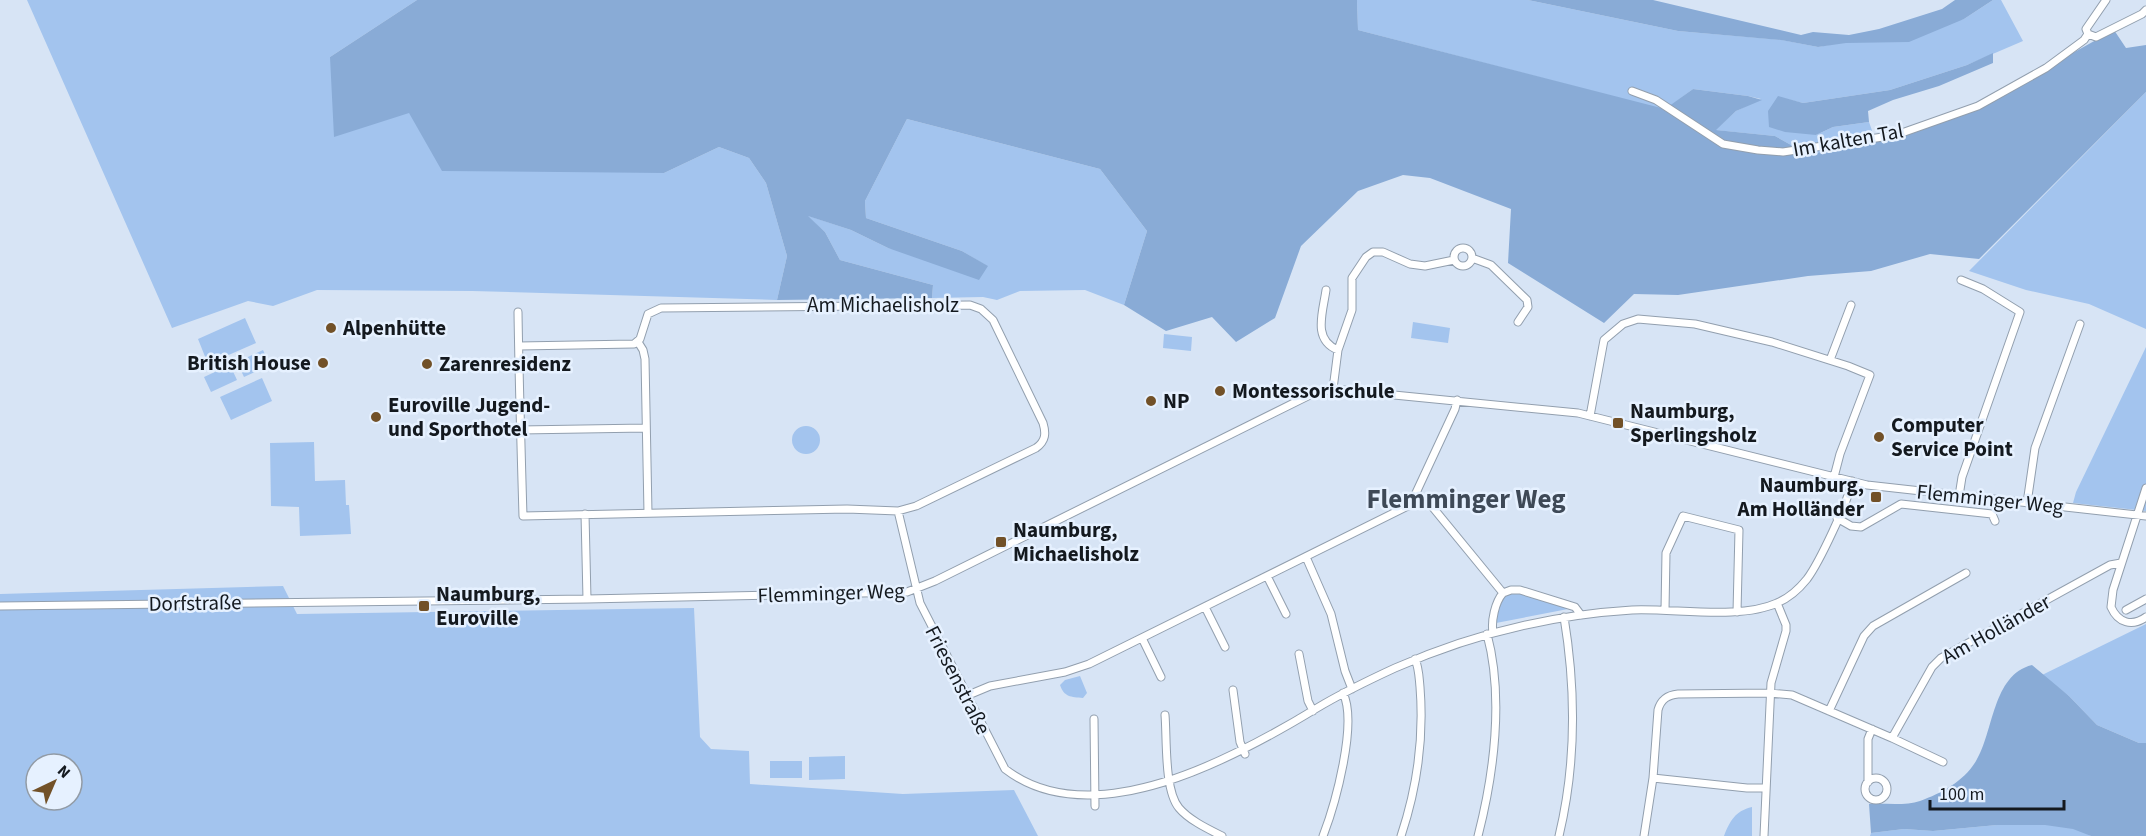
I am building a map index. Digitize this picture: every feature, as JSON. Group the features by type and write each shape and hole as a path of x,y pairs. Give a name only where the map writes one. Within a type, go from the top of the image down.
{"street":[{"path":"2106,0 2086,29 2088,34 2096,37 2146,10"},
{"name":"Im kalten Tal","path":"1632,91 1656,100 1723,144 1783,152 1896,135 1978,106 2046,68 2084,40 2088,34"},
{"path":"1454,260 1455,252 1462,248 1468,250 1472,258 1491,265 1527,300 1528,307 1518,322"},
{"path":"1333,389 1338,350 1352,310 1352,278 1369,254 1383,252 1410,264 1425,266 1454,260"},
{"path":"1454,260 1464,266 1470,263 1472,258"},
{"path":"1959,496 1962,477 2020,312 1983,289 1961,280"},
{"path":"1326,290 1321,333 1324,341 1338,350"},
{"name":"Am Michaelisholz","path":"518,312 523,516 857,509 897,511 940,496 1042,444 1045,437 1043,423 995,325 989,315 981,309 957,304 661,308 652,311 646,317 638,342"},
{"path":"1830,360 1851,305"},
{"path":"1590,416 1604,340 1623,324 1632,320 1646,319 1709,327 1772,342 1870,375 1840,454 1834,477"},
{"path":"2027,503 2036,448 2080,324"},
{"path":"519,346 638,342 645,359 648,513"},
{"name":"Flemminger Weg","path":"390,601 890,594 916,590 1314,393 1333,389 1456,400 1590,416 1852,481 1959,496 2146,516"},
{"path":"1416,501 1415,495 1455,409 1456,400"},
{"path":"520,430 646,428"},
{"path":"1168,790 1245,754 1343,693 1455,643 1564,617 1632,610 1737,612 1778,603 1808,578 1848,496 1852,481"},
{"path":"2146,488 2111,599 2113,612 2118,618 2135,623 2146,617"},
{"path":"966,696 990,686 1079,668 1416,501 1430,504 1503,593"},
{"path":"1837,518 1851,526 1861,527 1901,504 1992,514 1995,521"},
{"path":"897,511 916,590"},
{"path":"585,514 586,599"},
{"path":"1665,610 1666,553 1683,516 1739,530 1737,612"},
{"path":"1306,557 1331,614 1345,671 1352,689"},
{"name":"Am Holländer","path":"1892,738 1932,667 1941,658 2110,566 2121,563"},
{"path":"1829,711 1867,632 1879,622 1966,573"},
{"path":"1267,576 1286,614"},
{"name":"Friesenstraße","path":"916,590 924,613 1005,769 1024,787 1040,796"},
{"path":"1478,836 1488,793 1494,740 1494,679 1490,633 1496,607 1503,593 1520,590 1575,607 1581,615"},
{"path":"2126,610 2146,599"},
{"name":"Dorfstraße","path":"0,606 390,601"},
{"path":"1764,836 1770,693 1786,631 1786,624 1778,603"},
{"path":"1205,607 1225,647"},
{"path":"1559,836 1570,771 1572,732 1572,679 1564,617"},
{"path":"1142,638 1161,677"},
{"path":"1299,654 1308,701 1313,711"},
{"path":"1401,836 1409,810 1419,754 1420,694 1415,659"},
{"path":"1233,690 1240,741 1245,754"},
{"path":"1323,836 1338,791 1344,758 1347,704 1343,693"},
{"path":"1644,836 1653,778 1658,710 1662,700 1678,694 1770,693 1791,695 1943,762"},
{"path":"1165,715 1168,790 1179,808 1222,836"},
{"path":"1094,719 1094,806"},
{"path":"1868,782 1868,739 1872,729"},
{"path":"1653,778 1766,788"}],"shaded area":[{"path":"27,0 417,0 330,57 409,113 664,173 719,147 749,158 766,183 787,256 777,300 472,291 317,290 273,306 248,301 172,328"},
{"path":"417,0 1357,0 1358,30 1665,109 1693,89 1762,100 1736,111 1716,130 1775,136 1809,155 1904,131 1985,102 2114,30 2126,48 2146,45 2146,92 1979,259 1930,254 1871,271 1808,276 1678,295 1634,294 1604,323 1508,263 1511,209 1430,178 1403,175 1358,191 1301,246 1275,318 1236,342 1212,317 1166,331 1124,305 1147,231 1100,169 907,119 865,201 866,218 962,251 988,266 979,280 888,248 851,230 808,216 825,232 840,260 933,285 932,298 777,300 787,256 766,183 749,158 719,147 664,173 442,171 409,113 334,137 330,57"},
{"path":"1357,0 1528,0 1678,31 1782,40 1818,47 1964,19 1993,0 2001,0 2023,41 1967,65 1890,90 1803,103 1778,97 1816,135 1833,127 1869,122 1875,139 1809,155 1775,136 1715,130 1736,111 1761,99 1693,89 1665,110 1358,30"},
{"path":"1528,0 1653,0 1801,35 1813,32 1849,35 1879,29 1942,9 1955,0 1993,0 1964,19 1909,42 1846,43 1818,47 1781,40 1678,31"},
{"path":"1993,53 1993,63 1939,86 1893,100 1868,111 1869,122 1833,127 1816,135 1785,132 1769,127 1768,111 1778,96 1803,103 1890,90 1967,65"},
{"path":"2146,92 2146,329 2089,304 2026,290 1969,271"},
{"path":"907,119 1100,169 1147,231 1124,305 1085,290 1020,291 997,300 983,297 932,298 933,285 840,260 825,232 806,215 851,230 888,248 987,266 962,251 866,218 865,201"},
{"path":"245,318 256,343 208,364 198,339"},
{"path":"1413,322 1450,328 1448,343 1411,338"},
{"path":"1164,334 1192,337 1191,351 1163,348"},
{"path":"2146,347 2146,511 2073,503 2076,492"},
{"path":"263,350 270,365 244,377 237,362"},
{"path":"230,365 237,380 211,392 204,377"},
{"path":"262,378 272,401 231,420 220,397"},
{"path":"806,426 816,430 820,440 816,450 806,454 796,450 792,440 796,430"},
{"path":"314,442 315,481 345,480 351,534 300,536 299,507 271,506 270,443"},
{"path":"283,586 297,614 694,608 700,737 711,749 749,751 750,784 903,794 1014,790 1038,836 0,836 0,594"},
{"path":"1512,592 1568,607 1568,609 1496,623 1500,605 1504,598"},
{"path":"2146,624 2146,743 2139,743 2097,725 2069,696 2042,675"},
{"path":"2032,665 2069,696 2097,725 2139,743 2146,743 2146,836 2091,836 2073,829 2045,825 1997,825 1933,831 1904,829 1871,833 1869,804 1914,803 1944,790 1965,775 1982,749 2001,692 2019,671"},
{"path":"1080,676 1087,693 1083,698 1066,694 1060,685 1065,680"},
{"path":"845,756 845,779 809,780 809,757"},
{"path":"770,761 802,761 802,778 770,778"},
{"path":"1752,807 1752,836 1724,836 1734,817 1741,811"},
{"path":"1997,825 2058,825 2091,836 1870,836 1871,833 1904,829 1933,831"}],"place":[{"name":"Alpenhütte","path":"331,328"},
{"name":"British House","path":"323,363"},
{"name":"Zarenresidenz","path":"427,364"},
{"name":"Montessorischule","path":"1220,391"},
{"name":"NP","path":"1151,401"},
{"name":"Euroville Jugend- und Sporthotel","path":"376,417"},
{"name":"Naumburg, Sperlingsholz","path":"1618,423"},
{"name":"Computer Service Point","path":"1879,437"},
{"name":"Naumburg, Am Holländer","path":"1876,497"},
{"name":"Naumburg, Michaelisholz","path":"1001,542"},
{"name":"Naumburg, Euroville","path":"424,606"}],"district":[{"name":"Flemminger Weg","path":"1466,499"}]}
